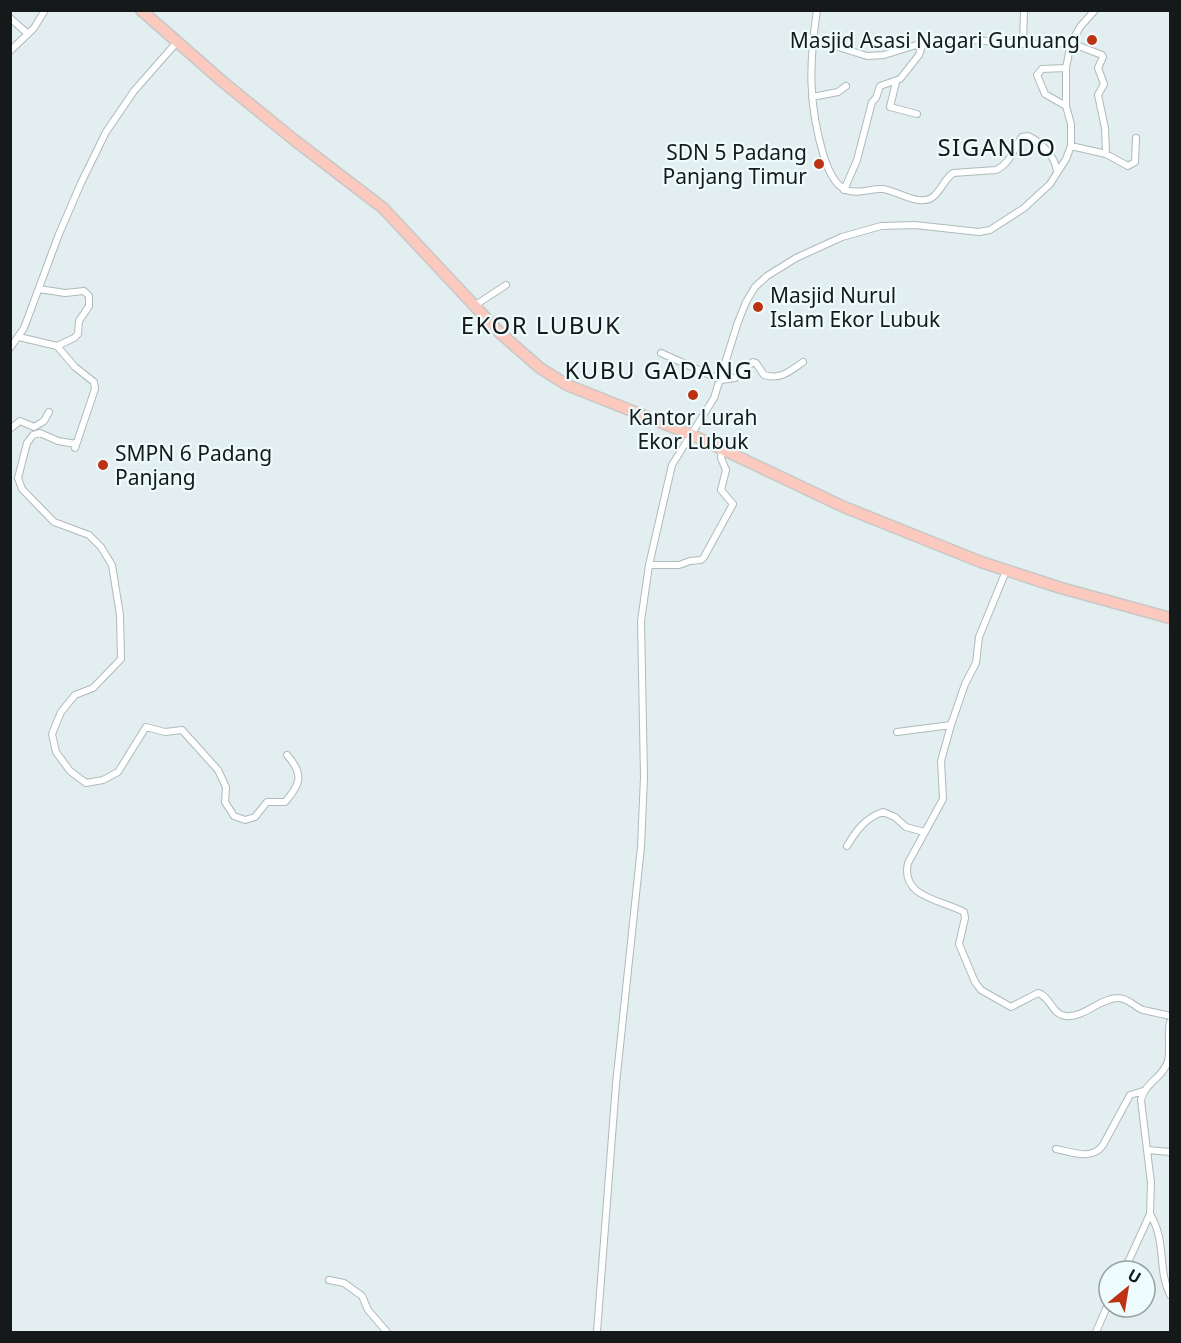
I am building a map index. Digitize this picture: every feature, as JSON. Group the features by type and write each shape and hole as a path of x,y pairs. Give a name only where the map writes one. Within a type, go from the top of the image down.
{"highway":[{"path":"141,10 284,132 383,208 500,333 553,377 567,385 722,448 864,515 1006,571 1170,618"}],"street":[{"path":"10,51 28,34 45,10"},
{"path":"817,10 811,67 814,117 826,162 837,183 844,190 852,192 887,189 927,200 934,196 953,174 1001,168 1012,156 1022,137 1028,136 1052,157 1058,171"},
{"path":"1023,44 1024,10"},
{"path":"597,1332 617,1072 641,847 644,777 641,621 649,565 672,465 709,408 721,380 746,302 755,287 767,276 796,258 842,237 881,226 915,225 979,232 990,230 1024,208 1050,184 1066,159 1071,146 1071,124 1066,105 1066,68 1071,44 1080,27 1095,10"},
{"path":"10,18 28,34"},
{"path":"813,39 867,56 884,55 923,43 943,40 1071,44 1103,56 1098,68 1104,84 1098,95 1105,128 1106,154"},
{"path":"10,348 19,338 77,193 106,132 135,91 177,42"},
{"path":"917,114 890,107 896,82 919,55 923,43"},
{"path":"1066,68 1042,69 1037,75 1045,94 1066,105"},
{"path":"844,190 857,160 872,102 879,88 884,84 896,82"},
{"path":"812,97 838,93 846,86"},
{"path":"1071,146 1106,154 1128,165 1134,164 1136,160 1136,138"},
{"path":"474,307 506,285"},
{"path":"19,338 57,346 78,334 79,321 89,306 89,296 84,291 65,293 39,288"},
{"path":"57,346 75,367 96,384 75,446 40,433 33,435 27,443 18,478 22,489 54,522 89,535 101,547 112,565 120,615 121,659 93,688 75,695 61,712 52,734 56,752 70,771 86,783 103,780 118,772 146,727 165,732 182,730 218,770 226,788 225,802 234,816 245,820 255,817 267,802 285,802 297,788 299,777 296,764 287,755"},
{"path":"661,353 721,380 735,378 753,362 764,375 778,377 785,375 803,362"},
{"path":"10,429 20,420 34,427 44,421 49,412"},
{"path":"649,565 681,565 701,560 704,557 733,504 721,490 726,470 721,458 722,448"},
{"path":"1006,571 981,634 976,663 966,680 942,757 943,799 908,863 908,877 914,888 923,896 964,912 965,918 959,944 975,982 981,990 1011,1007 1035,994 1042,994 1057,1012 1064,1016 1073,1015 1117,998 1127,1000 1141,1009 1170,1016"},
{"path":"897,732 951,725"},
{"path":"846,846 861,826 874,815 883,812 895,817 906,827 924,832"},
{"path":"1056,1149 1086,1155 1097,1152 1130,1095 1143,1091 1163,1071 1168,1060 1170,1022"},
{"path":"1129,1259 1150,1214 1151,1183 1142,1108 1143,1091"},
{"path":"1148,1150 1170,1152"},
{"path":"1150,1214 1157,1225 1160,1237 1164,1279 1170,1295"},
{"path":"329,1280 344,1283 362,1296 368,1310 387,1332"}],"place":[{"name":"Masjid Asasi Nagari Gunuang","path":"1092,40"},
{"name":"SDN 5 Padang Panjang Timur","path":"819,164"},
{"name":"Masjid Nurul Islam Ekor Lubuk","path":"758,307"},
{"name":"Kantor Lurah Ekor Lubuk","path":"693,395"},
{"name":"SMPN 6 Padang Panjang","path":"103,465"}],"district":[{"name":"SIGANDO","path":"997,146"},
{"name":"EKOR LUBUK","path":"541,324"},
{"name":"KUBU GADANG","path":"659,369"}]}
